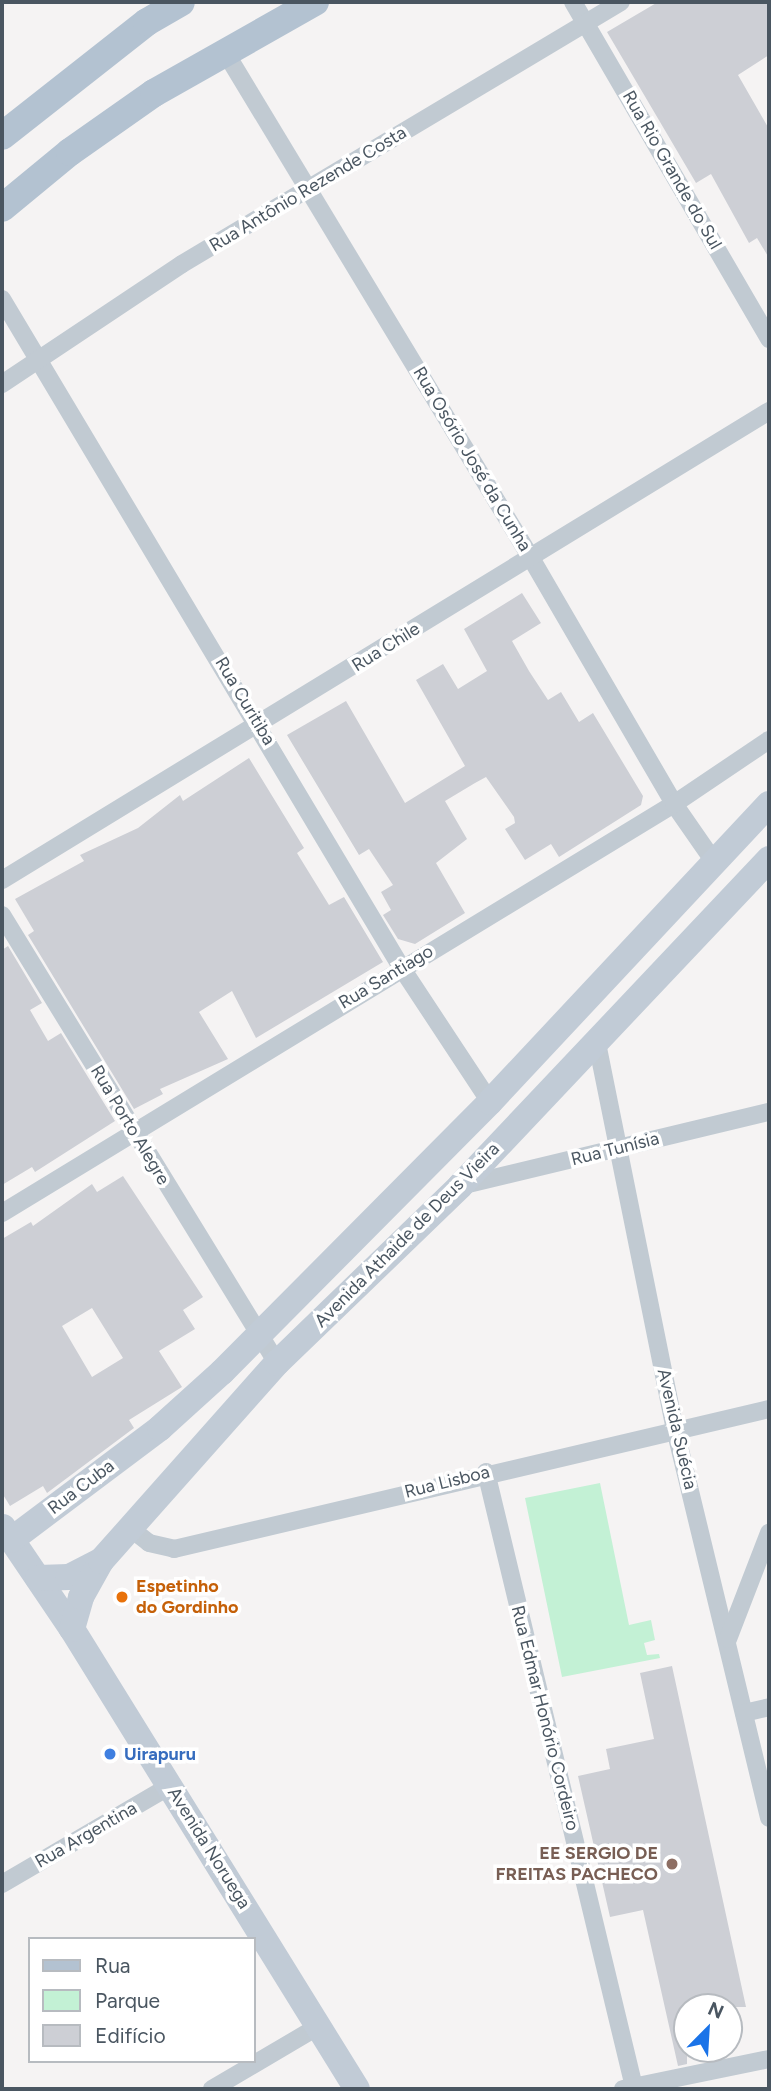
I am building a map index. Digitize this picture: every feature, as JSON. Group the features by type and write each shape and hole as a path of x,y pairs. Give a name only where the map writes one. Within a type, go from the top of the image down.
{"main road":[{"path":"2,136 147,22 181,2"},
{"path":"2,208 70,152 155,93 227,55 315,2"}],"street":[{"name":"Rua Rio Grande do Sul","path":"573,2 769,339"},
{"name":"Rua Antônio Rezende Costa","path":"2,384 40,362 114,307 621,2"},
{"name":"Rua Osório José da Cunha","path":"227,55 531,558 674,804 715,863"},
{"name":"Rua Curitiba","path":"2,299 260,725 401,967 489,1102"},
{"name":"Rua Chile","path":"2,880 260,725 769,411"},
{"name":"Rua Santiago","path":"2,1213 401,967 674,804 769,740"},
{"name":"Avenida Athaide de Deus Vieira","path":"160,1428 258,1335 489,1102 769,804"},
{"name":"Avenida Athaide de Deus Vieira","path":"72,1629 81,1597 101,1561 277,1363 460,1186 596,1038 769,859"},
{"name":"Rua Porto Alegre","path":"2,915 277,1363"},
{"name":"Avenida Suécia","path":"596,1038 675,1429 744,1713 762,1762 769,1818"},
{"name":"Rua Tunísia","path":"460,1186 769,1112"},
{"name":"Rua Lisboa","path":"130,1528 149,1543 174,1549 486,1472 769,1409"},
{"name":"Rua Cuba","path":"5,1537 160,1428"},
{"name":"Rua Edmar Honório Cordeiro","path":"486,1472 629,2088"},
{"path":"728,1639 769,1533"},
{"name":"Avenida Noruega","path":"5,1537 38,1578 72,1629 357,2089"},
{"path":"38,1578 69,1577 101,1561"},
{"path":"744,1713 769,1707"},
{"name":"Rua Argentina","path":"2,1884 170,1786"},
{"path":"212,2089 319,2026"},
{"path":"629,2088 769,2059"}],"green space":[{"path":"600,1483 629,1625 651,1620 655,1640 644,1643 647,1655 659,1654 660,1658 562,1677 525,1498"}],"building":[{"path":"658,2 769,2 769,55 738,75 769,129 769,258 757,238 749,243 711,174 696,183 607,32"},
{"path":"522,593 541,623 512,641 548,700 561,692 579,722 593,713 643,796 641,805 559,857 551,844 525,860 505,829 515,823 514,817 486,777 475,783 445,801 467,839 436,863 465,913 415,944 398,939 383,915 391,910 381,892 393,885 369,849 359,855 287,735 346,701 405,803 465,766 416,680 443,664 458,689 487,671 464,629"},
{"path":"249,758 304,848 297,853 329,905 344,897 383,962 256,1038 232,991 199,1012 228,1059 160,1089 163,1094 134,1109 28,935 34,931 15,899 84,861 80,855 138,828 180,795 183,801"},
{"path":"8,946 42,1003 30,1010 48,1041 61,1033 115,1121 35,1172 32,1167 2,1185 2,950"},
{"path":"123,1176 203,1297 183,1310 195,1329 159,1351 182,1387 129,1420 134,1428 47,1493 43,1486 10,1506 2,1493 2,1239 31,1222 33,1226 92,1184 97,1192","holes":["92,1308 123,1358 92,1377 62,1326"]},
{"name":"EE SERGIO DE FREITAS PACHECO","path":"672,1666 743,1993 673,1993 673,2044 643,1910 610,1917 578,1776 610,1769 606,1749 654,1739 640,1673"}],"place":[{"name":"Espetinho do Gordinho","path":"122,1597"},
{"name":"Uirapuru","path":"110,1754"},
{"name":"EE SERGIO DE FREITAS PACHECO","path":"672,1864"}]}
